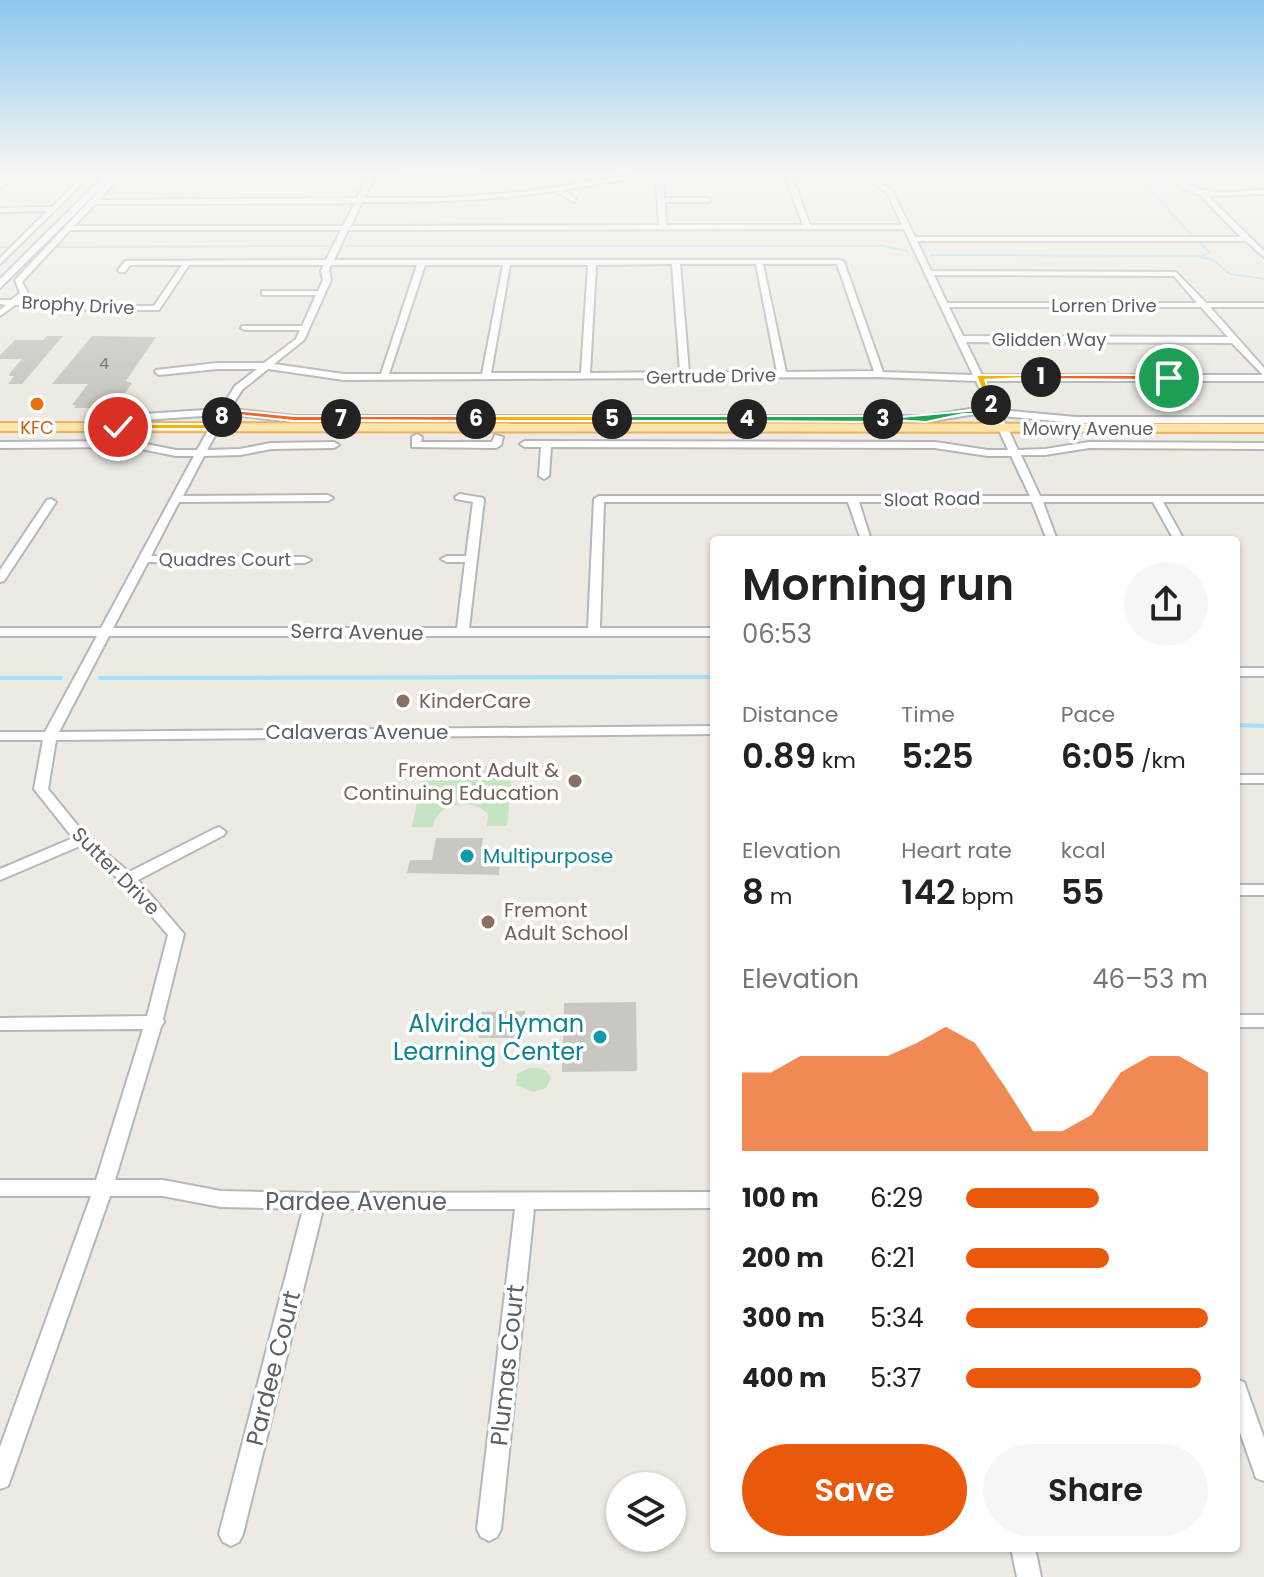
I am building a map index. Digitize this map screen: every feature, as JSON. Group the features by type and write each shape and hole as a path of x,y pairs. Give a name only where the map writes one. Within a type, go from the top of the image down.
{"main road":[{"path":"0,273 27,247"},
{"path":"0,285 40,247"},
{"name":"Mowry Avenue","path":"0,427 417,437 1264,428"},
{"name":"Mowry Avenue","path":"0,436 211,432 1004,432 1264,437"}],"street":[{"path":"0,262 15,247"},
{"path":"0,314 24,293 18,282 51,247"},
{"name":"Sutter Drive","path":"0,1478 103,1188 156,1022 176,934 128,879 82,840 41,789 50,735 174,499 238,388 300,340 322,293 327,280 325,271 336,247"},
{"path":"916,247 1036,498 1050,536"},
{"path":"125,267 187,263 329,262 840,262 879,374"},
{"path":"384,377 422,262"},
{"path":"486,377 507,262"},
{"path":"585,376 592,262"},
{"path":"676,262 685,377"},
{"path":"759,262 782,375"},
{"name":"Brophy Drive","path":"0,302 92,308 156,308 187,263"},
{"path":"929,273 1176,274 1264,375"},
{"path":"265,293 322,293"},
{"name":"Lorren Drive","path":"944,305 1264,305"},
{"path":"245,328 305,328"},
{"name":"Glidden Way","path":"960,339 1234,340"},
{"name":"Gertrude Drive","path":"159,372 217,366 267,366 344,377 1264,375"},
{"name":"Mowry Avenue","path":"128,418 227,411 294,419 926,419 963,412 994,412 1076,420 1264,420"},
{"path":"0,445 131,444 159,451 199,453 230,453 271,446 334,445"},
{"name":"Mowry Avenue","path":"525,444 935,445 974,452 1014,453 1089,445 1264,446"},
{"path":"544,476 546,444"},
{"path":"460,497 479,500 462,633"},
{"path":"174,499 328,498"},
{"name":"Sloat Road","path":"594,633 599,499 1264,499"},
{"path":"1156,499 1177,536"},
{"path":"853,500 865,536"},
{"path":"0,579 51,502"},
{"name":"Quadres Court","path":"144,559 305,560"},
{"path":"447,559 471,559"},
{"name":"Serra Avenue","path":"0,632 710,632"},
{"path":"1240,672 1264,672"},
{"name":"Calaveras Avenue","path":"0,736 710,730"},
{"path":"1240,779 1264,779"},
{"path":"128,879 219,832"},
{"path":"0,875 82,840"},
{"path":"1240,890 1264,890"},
{"path":"1240,1021 1264,1021"},
{"path":"0,1024 156,1022"},
{"name":"Pardee Avenue","path":"0,1188 163,1188 221,1199 315,1201 710,1200"},
{"name":"Pardee Court","path":"231,1534 315,1201"},
{"name":"Plumas Court","path":"489,1529 525,1201"},
{"path":"1240,1401 1264,1470"},
{"path":"1024,1552 1029,1577"}],"green space":[{"path":"425,766 513,766 507,826 487,826 488,814 473,805 464,804 441,812 433,827 412,827"},
{"path":"529,1068 547,1072 551,1078 546,1088 534,1092 516,1085 517,1074"}],"building":[{"path":"47,336 63,336 22,384 8,384 14,376 9,376 10,373 22,359 0,359 0,355 15,340 43,340"},
{"path":"92,336 156,337 126,381 132,383 115,408 74,408 76,405 72,405 88,384 52,384"},
{"name":"Multipurpose","path":"436,838 483,838 481,852 501,852 499,875 407,873 410,860 432,860"},
{"name":"Alvirda Hyman Learning Center","path":"636,1002 637,1071 562,1072 564,1003"},
{"path":"525,1011 523,1038 479,1038 482,1012"}],"waterway":[{"path":"0,247 8,247"},
{"path":"57,247 167,247"},
{"path":"886,247 908,251"},
{"path":"1203,256 1209,252 1204,247"},
{"path":"931,255 1197,256 1213,260 1230,274 1264,279"},
{"path":"100,678 710,677"},
{"path":"0,678 61,678"},
{"path":"1240,725 1264,726"}],"place":[{"name":"KFC","path":"37,404"},
{"name":"KinderCare","path":"403,701"},
{"name":"Fremont Adult & Continuing Education","path":"575,781"},
{"name":"Multipurpose","path":"467,856"},
{"name":"Fremont Adult School","path":"488,922"},
{"name":"Alvirda Hyman Learning Center","path":"600,1037"}],"route":[{"path":"118,427 214,427 227,411 265,413 294,419 926,419 963,412 994,412 979,377 1169,378"}]}
